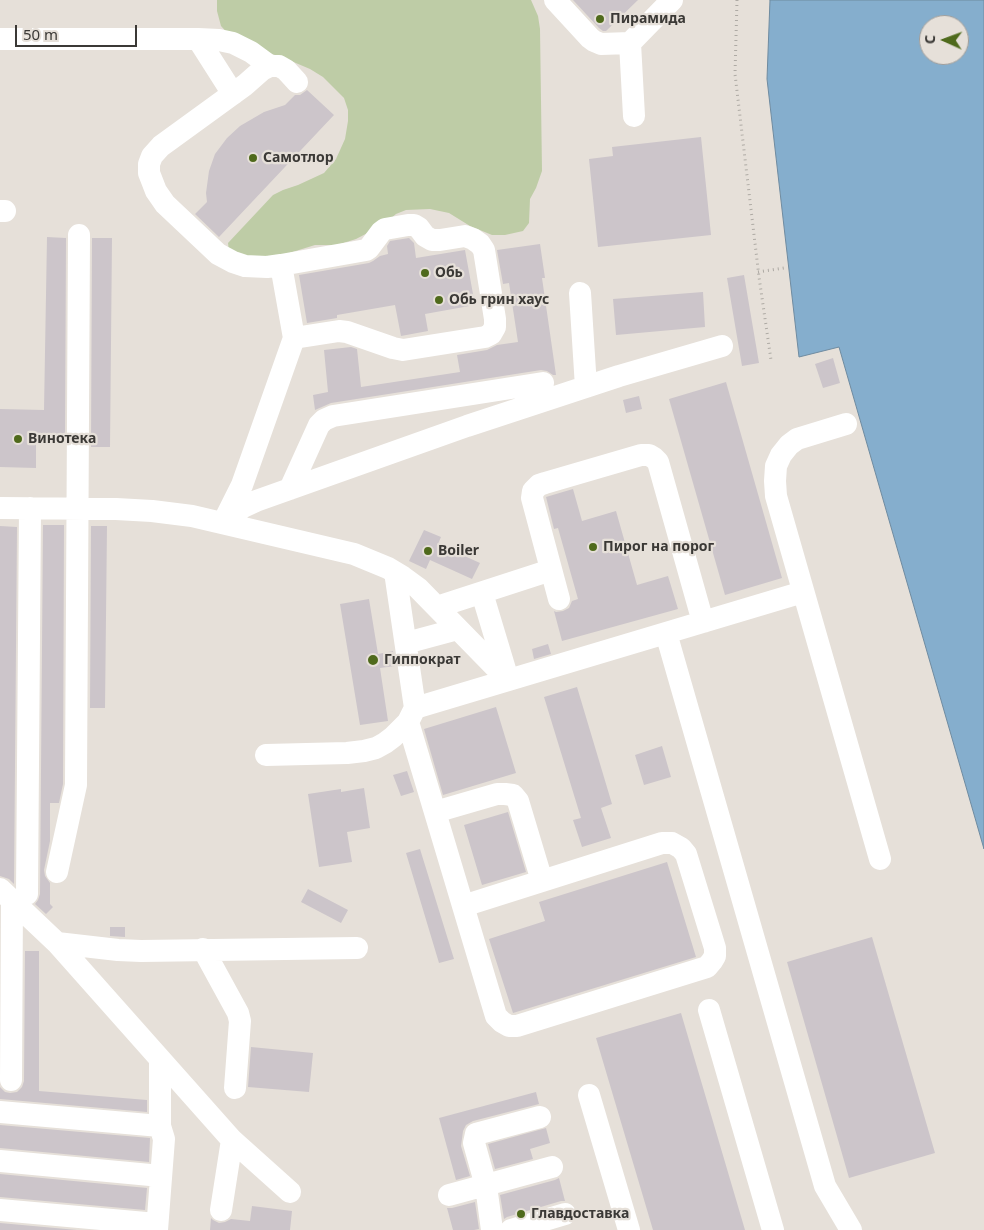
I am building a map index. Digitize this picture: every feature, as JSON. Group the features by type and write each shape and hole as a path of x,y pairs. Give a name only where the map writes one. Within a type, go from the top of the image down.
{"lane":[{"path":"555,0 594,42 602,44 630,43 672,0"},
{"path":"0,39 219,40 232,43 251,52 270,66"},
{"path":"198,40 233,94"},
{"path":"630,43 634,116"},
{"path":"294,338 339,331 403,350 484,336 491,334 496,327 484,250 480,244 465,236 432,240 425,236 419,228 414,225 408,225 385,229 366,250 267,267 246,266 218,254 164,204 156,191 149,173 148,164 161,146 245,85 262,70 270,66 279,66 286,70 297,82"},
{"path":"57,872 76,785 79,235"},
{"path":"223,523 242,485 294,338 281,265"},
{"path":"580,293 586,387"},
{"path":"290,489 319,425 324,420 333,416 586,387 722,346"},
{"path":"223,523 243,507 256,500 290,489 532,392"},
{"path":"846,424 797,439 789,445 781,455 776,466 776,496 880,859"},
{"path":"560,599 532,498 533,491 539,485 545,483 641,455 649,455 658,462 703,622"},
{"path":"0,508 116,509 192,516 354,554 388,568 418,588 508,680"},
{"path":"11,1080 13,894 30,508"},
{"path":"438,607 551,570"},
{"path":"395,572 406,643 412,715 435,812 463,906 496,1016 502,1022 510,1026 516,1026 706,967 715,956 715,948 686,854 681,848 672,843 662,843 463,906"},
{"path":"266,756 347,753 376,748 393,737 412,715 508,680 804,592"},
{"path":"482,593 508,680"},
{"path":"406,643 458,629"},
{"path":"666,633 825,1186 851,1230"},
{"path":"435,812 497,794 513,795 518,801 542,881"},
{"path":"13,894 232,1140 290,1192"},
{"path":"56,943 141,951 357,948"},
{"path":"202,949 238,1013 240,1021 235,1088"},
{"path":"708,1010 773,1230"},
{"path":"0,1210 157,1227 164,1138 160,1126 160,1059"},
{"path":"589,1095 629,1230"},
{"path":"0,1112 160,1126"},
{"path":"492,1230 486,1186 474,1142 476,1134 540,1117"},
{"path":"221,1210 232,1140"},
{"path":"0,1161 161,1176"},
{"path":"449,1195 552,1167"},
{"path":"511,1230 565,1214"}],"path":[{"path":"737,0 736,74 758,272 771,360"},
{"path":"758,272 784,268"}],"green space":[{"path":"217,0 531,0 538,16 540,29 542,171 530,199 529,223 523,231 505,235 492,235 470,226 449,213 430,209 406,210 396,214 383,225 356,239 337,245 315,245 270,259 252,258 229,251 228,243 273,195 324,173 336,159 345,139 348,110 344,98 323,77 310,69 254,48 231,37 221,26 217,11"}],"water":[{"path":"770,0 984,0 984,849 839,347 799,357 767,79"}],"building":[{"name":"Пирамида","path":"573,0 638,0 606,31 603,31"},
{"name":"Самотлор","path":"307,90 334,115 219,237 195,214 207,202 206,193 209,171 215,154 227,138 240,126 264,112 285,105 295,95 300,95"},
{"path":"701,137 711,235 598,247 589,159 613,156 612,147"},
{"path":"47,237 66,238 65,437 36,437 36,468 0,467 0,409 44,410"},
{"path":"92,238 112,238 110,447 91,447"},
{"path":"409,238 414,243 416,258 465,250 475,305 425,314 428,331 401,336 395,305 337,315 337,318 307,323 299,275 369,263 380,256 388,254 387,246 390,241"},
{"path":"540,244 545,278 542,278 556,375 541,370 331,403 315,410 313,395 328,392 324,350 351,347 357,349 361,387 460,372 457,355 518,342 509,283 503,284 497,250"},
{"path":"744,275 759,363 742,366 727,278"},
{"path":"703,292 705,327 616,335 613,299"},
{"path":"833,358 840,383 823,388 815,364"},
{"path":"726,382 782,578 725,595 669,399"},
{"path":"639,396 642,409 626,413 623,400"},
{"path":"573,489 582,521 616,511 637,585 668,576 678,609 562,641 554,611 563,611 569,608 572,601 578,599 558,528 554,529 546,497"},
{"path":"43,525 64,525 63,784 59,803 50,803 50,841 44,870 45,876 50,883 50,904 53,907 46,914 35,904 40,894"},
{"path":"0,526 17,527 14,884 9,879 0,876"},
{"path":"91,526 107,526 105,708 90,708"},
{"path":"424,530 441,537 438,544 480,563 472,579 430,560 426,569 409,561"},
{"name":"Гиппократ","path":"369,599 378,654 393,651 395,666 380,668 388,721 360,725 340,604"},
{"path":"548,644 551,654 534,659 532,649"},
{"path":"577,687 612,804 601,808 611,838 582,847 573,820 581,818 544,697"},
{"path":"496,707 516,773 443,795 424,729"},
{"path":"662,746 671,777 644,785 635,755"},
{"path":"407,771 414,792 401,796 393,775"},
{"path":"364,788 370,828 347,832 352,862 319,867 308,794 341,789 341,792"},
{"path":"508,812 526,872 482,885 464,825"},
{"path":"420,849 454,959 439,963 406,853"},
{"path":"667,862 696,957 513,1013 489,939 545,921 539,902"},
{"path":"308,889 348,910 341,923 301,902"},
{"path":"110,927 125,927 125,937 110,936"},
{"path":"872,937 935,1153 849,1178 787,962"},
{"path":"25,951 39,951 39,1091 147,1100 147,1112 0,1099 0,1087 5,1092 17,1092 22,1087 24,1081"},
{"path":"681,1013 745,1230 653,1230 596,1038"},
{"path":"251,1047 313,1053 309,1092 248,1087"},
{"path":"536,1092 539,1104 473,1121 466,1125 463,1131 461,1146 470,1176 456,1180 439,1118"},
{"path":"0,1125 150,1138 149,1162 0,1148"},
{"path":"546,1128 550,1143 530,1149 533,1159 495,1169 488,1144"},
{"path":"0,1174 147,1188 145,1210 0,1197"},
{"path":"559,1178 565,1201 504,1219 500,1195"},
{"path":"475,1202 479,1229 453,1230 447,1208"},
{"path":"252,1206 292,1211 290,1230 210,1230 211,1218 219,1223 231,1219 250,1221"},
{"path":"0,1223 77,1230 0,1230"}],"place":[{"name":"Пирамида","path":"600,19"},
{"name":"Самотлор","path":"253,158"},
{"name":"Обь","path":"425,273"},
{"name":"Обь грин хаус","path":"439,300"},
{"name":"Винотека","path":"18,439"},
{"name":"Пирог на порог","path":"593,547"},
{"name":"Boiler","path":"428,551"},
{"name":"Гиппократ","path":"373,660"},
{"name":"Главдоставка","path":"521,1214"}]}
